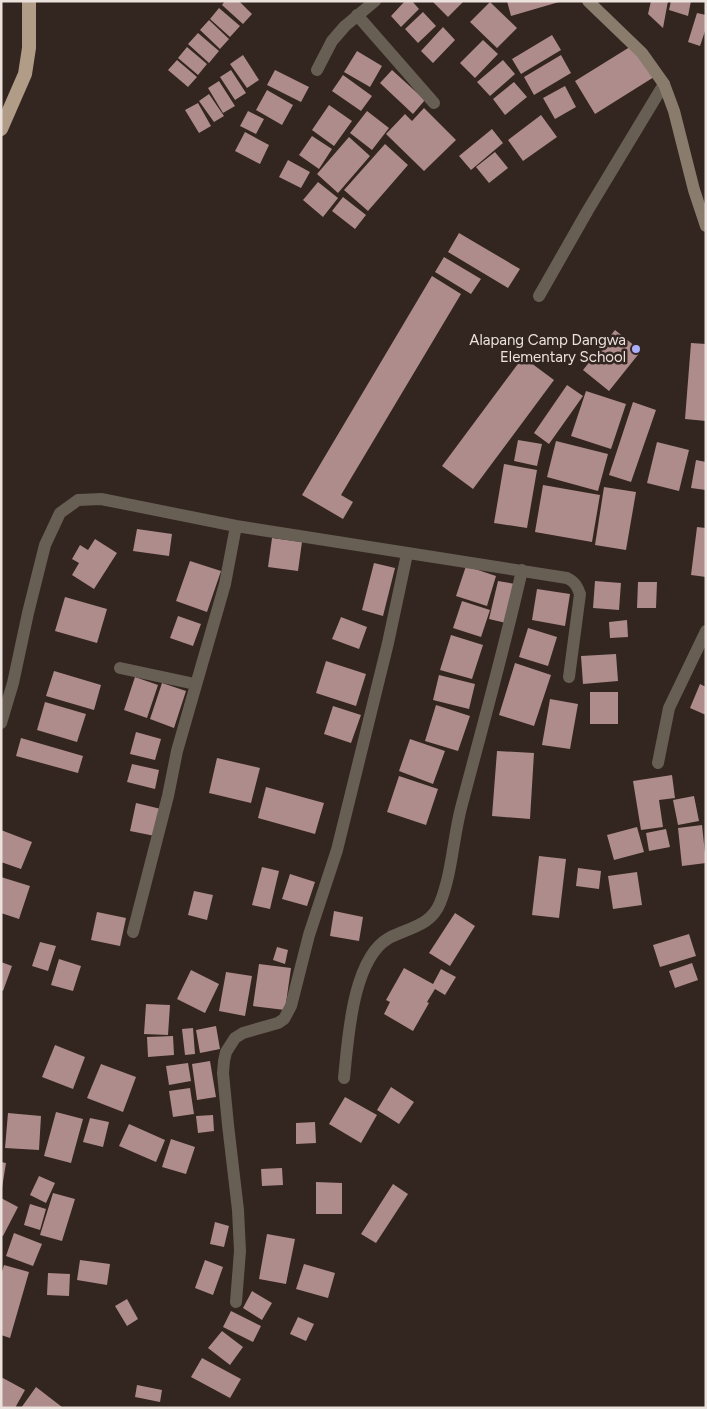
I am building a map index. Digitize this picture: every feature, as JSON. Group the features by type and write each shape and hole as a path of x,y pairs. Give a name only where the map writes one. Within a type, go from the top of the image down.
{"highway":[{"path":"1,129 25,74 29,48 29,1"}],"main road":[{"path":"588,1 642,53 664,84 674,111 694,190 706,226"}],"street":[{"path":"317,70 332,41 357,15 375,1"},
{"path":"357,15 434,103"},
{"path":"539,296 664,84"},
{"path":"1,723 13,683 45,545 60,513 78,500 102,498 236,526 567,578 573,581 580,594 569,677"},
{"path":"133,932 168,796 177,750 224,584 236,526"},
{"path":"236,1302 240,1251 238,1210 223,1073 224,1060 226,1052 235,1038 243,1033 278,1023 284,1019 291,1006 312,926 337,850 392,626 407,554"},
{"path":"344,1078 349,1023 354,998 370,958 377,947 388,938 424,922 432,916 439,905 446,886 456,830 502,656 522,570"},
{"path":"658,762 669,708 706,631"},
{"path":"120,668 195,684"}],"building":[{"path":"225,1 239,1 252,14 243,24 222,5"},
{"path":"405,1 412,1 419,9 401,27 391,16"},
{"path":"432,1 464,1 448,17"},
{"path":"507,1 559,1 559,2 511,16"},
{"path":"651,1 668,1 663,28 648,14"},
{"path":"671,1 691,1 688,16 669,10"},
{"path":"490,2 517,28 497,48 470,22"},
{"path":"219,8 240,26 230,37 210,19"},
{"path":"423,12 436,26 418,43 405,29"},
{"path":"697,13 706,15 706,28 700,46 688,42"},
{"path":"209,20 229,39 220,49 200,30"},
{"path":"443,27 455,40 433,63 421,51"},
{"path":"198,33 219,51 209,63 188,44"},
{"path":"552,35 561,50 521,74 512,59"},
{"path":"483,40 498,54 475,78 460,63"},
{"path":"633,45 654,77 595,114 575,81"},
{"path":"187,47 207,64 198,75 178,58"},
{"path":"357,51 382,66 370,87 344,72"},
{"path":"243,55 259,80 247,88 230,64"},
{"path":"561,55 571,73 534,95 524,77"},
{"path":"177,60 197,77 188,87 168,70"},
{"path":"503,60 515,74 490,96 477,82"},
{"path":"231,70 246,93 235,100 220,77"},
{"path":"275,70 309,87 301,102 267,85"},
{"path":"392,70 425,100 413,114 380,83"},
{"path":"343,75 372,96 361,111 332,91"},
{"path":"219,81 235,106 223,113 208,88"},
{"path":"514,82 527,97 505,115 493,99"},
{"path":"565,86 576,107 555,119 543,98"},
{"path":"267,90 293,105 282,125 256,110"},
{"path":"209,94 224,116 214,122 199,101"},
{"path":"198,103 211,126 199,133 185,110"},
{"path":"329,105 352,121 334,146 312,130"},
{"path":"424,108 456,140 424,171 386,134 405,114 412,121"},
{"path":"248,111 264,119 256,134 240,126"},
{"path":"367,111 389,128 372,150 350,133"},
{"path":"541,115 557,137 523,161 508,140"},
{"path":"492,129 503,143 471,170 459,156"},
{"path":"245,132 269,145 260,164 235,151"},
{"path":"312,136 332,149 319,169 299,155"},
{"path":"349,137 370,156 338,193 317,174"},
{"path":"385,144 408,165 368,211 344,190"},
{"path":"495,152 508,168 489,183 476,167"},
{"path":"288,160 310,172 301,188 279,177"},
{"path":"318,182 338,198 323,217 303,200"},
{"path":"343,197 366,215 355,229 332,211"},
{"path":"459,233 520,269 508,288 448,252"},
{"path":"444,257 481,279 471,294 435,272"},
{"path":"432,276 461,294 341,495 353,502 343,519 302,495"},
{"path":"615,330 641,351 609,391 583,370"},
{"path":"691,343 706,344 706,421 685,419"},
{"path":"523,357 554,380 473,489 442,466"},
{"path":"567,385 583,396 549,444 534,433"},
{"path":"586,391 626,404 611,449 571,436"},
{"path":"633,402 656,410 631,482 609,475"},
{"path":"518,440 542,444 537,466 514,461"},
{"path":"556,441 608,454 598,491 547,477"},
{"path":"657,442 689,450 679,491 647,483"},
{"path":"696,460 706,462 706,490 691,488"},
{"path":"504,464 537,470 527,528 494,523"},
{"path":"543,485 600,495 592,542 535,532"},
{"path":"604,487 636,492 626,550 595,545"},
{"path":"697,527 706,528 706,577 691,575"},
{"path":"137,529 172,534 169,556 133,551"},
{"path":"272,538 302,542 298,571 268,567"},
{"path":"95,539 117,553 94,589 72,575 79,563 72,559 80,545 88,550"},
{"path":"190,561 221,571 207,612 176,601"},
{"path":"374,563 395,568 383,616 362,610"},
{"path":"466,566 496,576 487,606 456,596"},
{"path":"498,581 515,584 506,623 489,619"},
{"path":"595,581 621,583 619,610 593,608"},
{"path":"638,582 657,582 656,608 637,608"},
{"path":"537,589 570,594 565,626 532,620"},
{"path":"65,597 107,609 97,643 55,631"},
{"path":"462,601 490,610 481,637 453,628"},
{"path":"178,616 201,624 193,646 170,638"},
{"path":"341,617 367,627 359,649 332,639"},
{"path":"627,620 628,637 610,638 609,622"},
{"path":"528,628 557,637 548,666 519,657"},
{"path":"451,635 483,645 472,679 440,670"},
{"path":"616,654 618,681 583,684 581,656"},
{"path":"326,661 366,674 356,706 316,693"},
{"path":"515,663 551,675 534,726 499,715"},
{"path":"54,671 101,685 94,710 46,696"},
{"path":"439,675 475,684 469,709 433,700"},
{"path":"135,677 158,685 147,718 124,710"},
{"path":"162,683 186,691 174,728 150,719"},
{"path":"700,684 706,687 706,715 690,708"},
{"path":"590,692 618,692 618,724 590,724"},
{"path":"550,699 578,704 570,749 542,745"},
{"path":"45,702 86,714 77,742 37,730"},
{"path":"436,705 470,716 458,751 425,741"},
{"path":"333,706 361,715 351,743 324,734"},
{"path":"136,732 161,739 155,760 130,754"},
{"path":"21,738 83,756 78,773 16,756"},
{"path":"410,739 445,751 433,784 399,771"},
{"path":"497,751 534,753 530,819 492,816"},
{"path":"217,758 260,768 251,803 209,793"},
{"path":"132,764 159,770 155,789 127,782"},
{"path":"672,775 675,798 659,800 663,827 641,830 633,781"},
{"path":"399,776 438,789 426,825 387,812"},
{"path":"266,787 324,803 315,834 258,818"},
{"path":"694,796 699,821 678,825 673,800"},
{"path":"136,803 161,809 155,836 130,831"},
{"path":"702,825 706,863 682,866 678,828"},
{"path":"637,827 644,852 614,860 607,835"},
{"path":"666,829 670,847 649,851 646,833"},
{"path":"1,830 32,842 21,869 1,862"},
{"path":"539,856 566,859 559,918 532,915"},
{"path":"262,867 279,871 270,909 252,905"},
{"path":"578,868 601,871 599,889 576,886"},
{"path":"637,872 642,905 613,909 608,876"},
{"path":"290,874 315,882 307,906 282,899"},
{"path":"1,877 30,886 19,919 1,913"},
{"path":"194,891 213,895 207,920 188,915"},
{"path":"334,911 363,917 359,941 330,936"},
{"path":"97,912 126,918 120,946 91,940"},
{"path":"455,913 475,926 450,966 429,953"},
{"path":"689,934 696,956 660,967 653,945"},
{"path":"40,942 56,946 48,971 32,966"},
{"path":"277,947 288,950 285,964 273,960"},
{"path":"59,959 81,966 73,991 51,985"},
{"path":"1,962 12,966 3,991 1,990"},
{"path":"692,963 698,980 675,988 669,971"},
{"path":"259,964 291,968 285,1010 253,1006"},
{"path":"404,968 433,984 441,969 456,977 445,995 435,989 413,1031 384,1014 390,1002 386,1000"},
{"path":"191,970 219,984 205,1013 177,999"},
{"path":"226,972 252,976 245,1016 219,1011"},
{"path":"146,1004 170,1005 168,1035 144,1034"},
{"path":"216,1026 220,1049 200,1053 196,1030"},
{"path":"193,1028 195,1054 185,1055 182,1029"},
{"path":"173,1036 174,1055 148,1057 147,1037"},
{"path":"55,1045 85,1057 73,1089 42,1077"},
{"path":"210,1061 216,1097 197,1100 192,1064"},
{"path":"188,1063 191,1081 169,1085 166,1066"},
{"path":"101,1064 136,1077 123,1112 87,1098"},
{"path":"391,1087 414,1102 399,1124 377,1110"},
{"path":"190,1088 194,1114 173,1117 169,1091"},
{"path":"345,1097 377,1115 361,1143 329,1124"},
{"path":"56,1112 83,1119 71,1163 44,1156"},
{"path":"8,1113 41,1116 39,1150 5,1148"},
{"path":"213,1115 214,1131 198,1133 196,1116"},
{"path":"90,1118 109,1122 103,1147 83,1142"},
{"path":"315,1122 316,1143 296,1144 296,1123"},
{"path":"129,1124 165,1140 156,1162 119,1146"},
{"path":"171,1139 195,1147 186,1174 162,1167"},
{"path":"1,1162 6,1163 2,1188 1,1188"},
{"path":"282,1168 283,1185 262,1186 261,1169"},
{"path":"39,1176 55,1183 46,1203 30,1195"},
{"path":"316,1182 342,1183 342,1214 316,1214"},
{"path":"393,1184 408,1194 376,1243 361,1234"},
{"path":"53,1193 75,1199 62,1241 40,1235"},
{"path":"1,1198 18,1207 3,1236 1,1235"},
{"path":"30,1204 46,1209 40,1230 24,1225"},
{"path":"215,1222 229,1226 224,1247 210,1244"},
{"path":"14,1233 42,1244 33,1266 6,1256"},
{"path":"267,1234 295,1239 286,1284 259,1279"},
{"path":"80,1260 110,1264 107,1285 77,1280"},
{"path":"205,1260 223,1267 213,1295 195,1288"},
{"path":"304,1264 335,1273 328,1298 296,1289"},
{"path":"4,1265 29,1272 10,1338 1,1335 1,1275"},
{"path":"48,1273 70,1274 69,1296 47,1295"},
{"path":"252,1291 272,1303 262,1320 243,1308"},
{"path":"127,1299 138,1319 127,1326 115,1306"},
{"path":"231,1311 261,1326 253,1342 223,1327"},
{"path":"298,1317 314,1324 306,1341 290,1334"},
{"path":"222,1331 243,1347 230,1365 208,1348"},
{"path":"202,1358 241,1379 230,1398 191,1377"},
{"path":"1,1377 25,1390 15,1408 1,1408"},
{"path":"137,1385 162,1390 160,1402 135,1397"},
{"path":"36,1387 62,1407 21,1408"}],"place":[{"name":"Alapang Camp Dangwa Elementary School","path":"636,349"}]}
